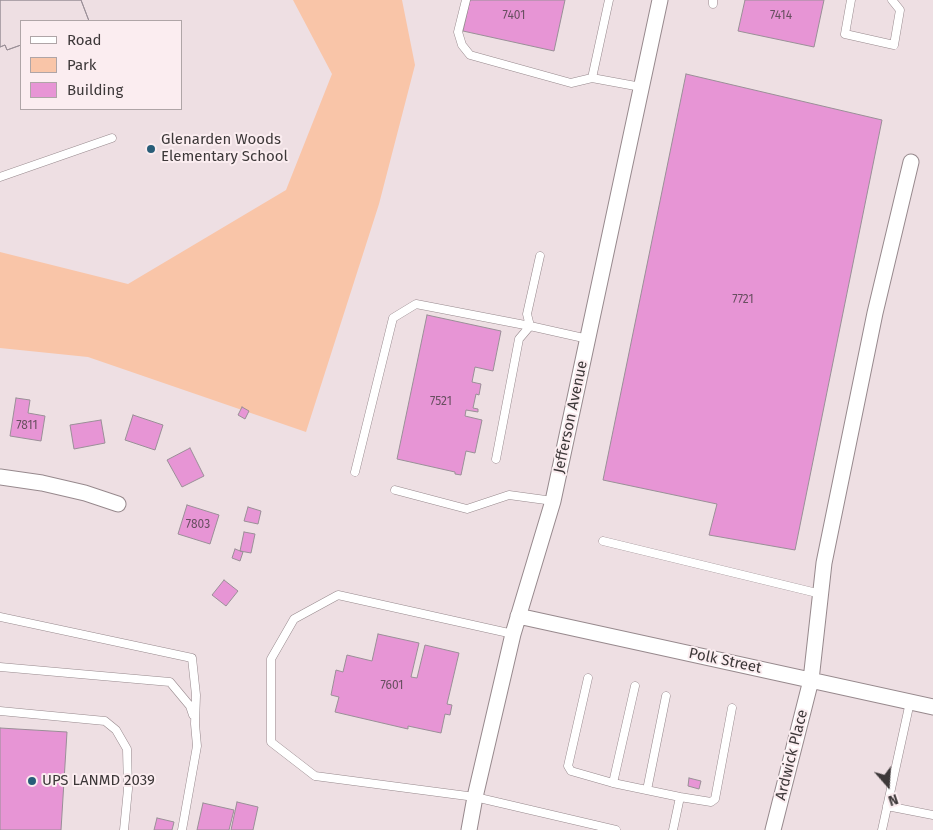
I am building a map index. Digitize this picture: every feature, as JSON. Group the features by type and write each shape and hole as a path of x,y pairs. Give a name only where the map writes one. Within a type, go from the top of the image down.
{"street":[{"name":"Jefferson Avenue","path":"469,830 513,634 553,501 660,0"},
{"name":"Ardwick Place","path":"773,830 811,680 824,563 873,323 912,162"},
{"path":"0,477 42,483 85,493 118,504"},
{"name":"Polk Street","path":"518,616 933,706"}],"lane":[{"path":"466,0 458,32 462,45 470,55 571,82 592,78 641,87"},
{"path":"592,78 609,0"},
{"path":"850,0 845,34 894,44 900,10 892,0"},
{"path":"0,177 112,138"},
{"path":"530,326 527,314 540,256"},
{"path":"355,472 393,318 416,304 588,339"},
{"path":"496,459 518,339 530,326"},
{"path":"395,490 467,509 510,495 553,501"},
{"path":"603,541 821,594"},
{"path":"513,634 338,595 294,619 271,659 271,742 315,776 475,797 616,830"},
{"path":"0,617 192,658 196,695 196,746 182,830"},
{"path":"0,667 170,682 190,706 195,724"},
{"path":"588,678 568,766 571,771 646,790 711,802 715,799 732,708"},
{"path":"613,783 635,686"},
{"path":"646,790 666,696"},
{"path":"882,830 910,702"},
{"path":"0,712 105,721 116,730 127,749 128,789 124,830"},
{"path":"673,830 680,797"},
{"path":"887,806 933,815"}],"green space":[{"path":"293,0 402,0 415,65 379,204 306,432 88,357 0,348 0,252 128,284 286,190 332,74"}],"building":[{"path":"0,0 81,0 89,20 20,20 20,45 7,50 5,45 0,47"},
{"path":"0,0 81,0 89,20 20,20 20,45 7,50 5,45 0,47"},
{"path":"470,0 565,0 554,51 463,31"},
{"path":"745,0 824,0 814,47 738,31"},
{"path":"686,74 882,120 795,550 709,535 717,504 603,480"},
{"path":"427,315 501,331 493,371 475,367 472,382 481,384 479,395 476,394 473,408 478,409 478,412 466,410 465,416 482,420 475,453 466,451 461,475 397,459"},
{"path":"16,398 30,400 28,413 45,416 41,441 10,436"},
{"path":"242,407 249,411 245,419 238,415"},
{"path":"133,415 163,425 155,450 125,440"},
{"path":"101,420 105,443 74,449 70,425"},
{"path":"190,448 204,476 182,487 167,460"},
{"path":"187,505 219,515 210,544 178,534"},
{"path":"248,507 261,511 258,524 244,521"},
{"path":"244,532 255,534 251,553 240,551"},
{"path":"235,549 243,552 240,561 232,558"},
{"path":"224,580 238,591 226,606 212,595"},
{"path":"378,634 419,643 411,677 417,678 425,645 459,653 447,704 452,705 450,715 445,714 441,733 408,726 408,729 335,712 339,697 331,695 336,670 343,672 347,655 372,661"},
{"name":"UPS LANMD 2039","path":"0,728 67,732 61,830 0,830"},
{"path":"689,778 701,781 699,789 688,786"},
{"path":"237,802 258,807 253,830 231,830"},
{"path":"203,803 234,810 229,830 197,830"},
{"path":"157,818 174,822 172,830 154,830"}],"place":[{"name":"Glenarden Woods Elementary School","path":"151,149"},
{"name":"UPS LANMD 2039","path":"32,781"}]}
